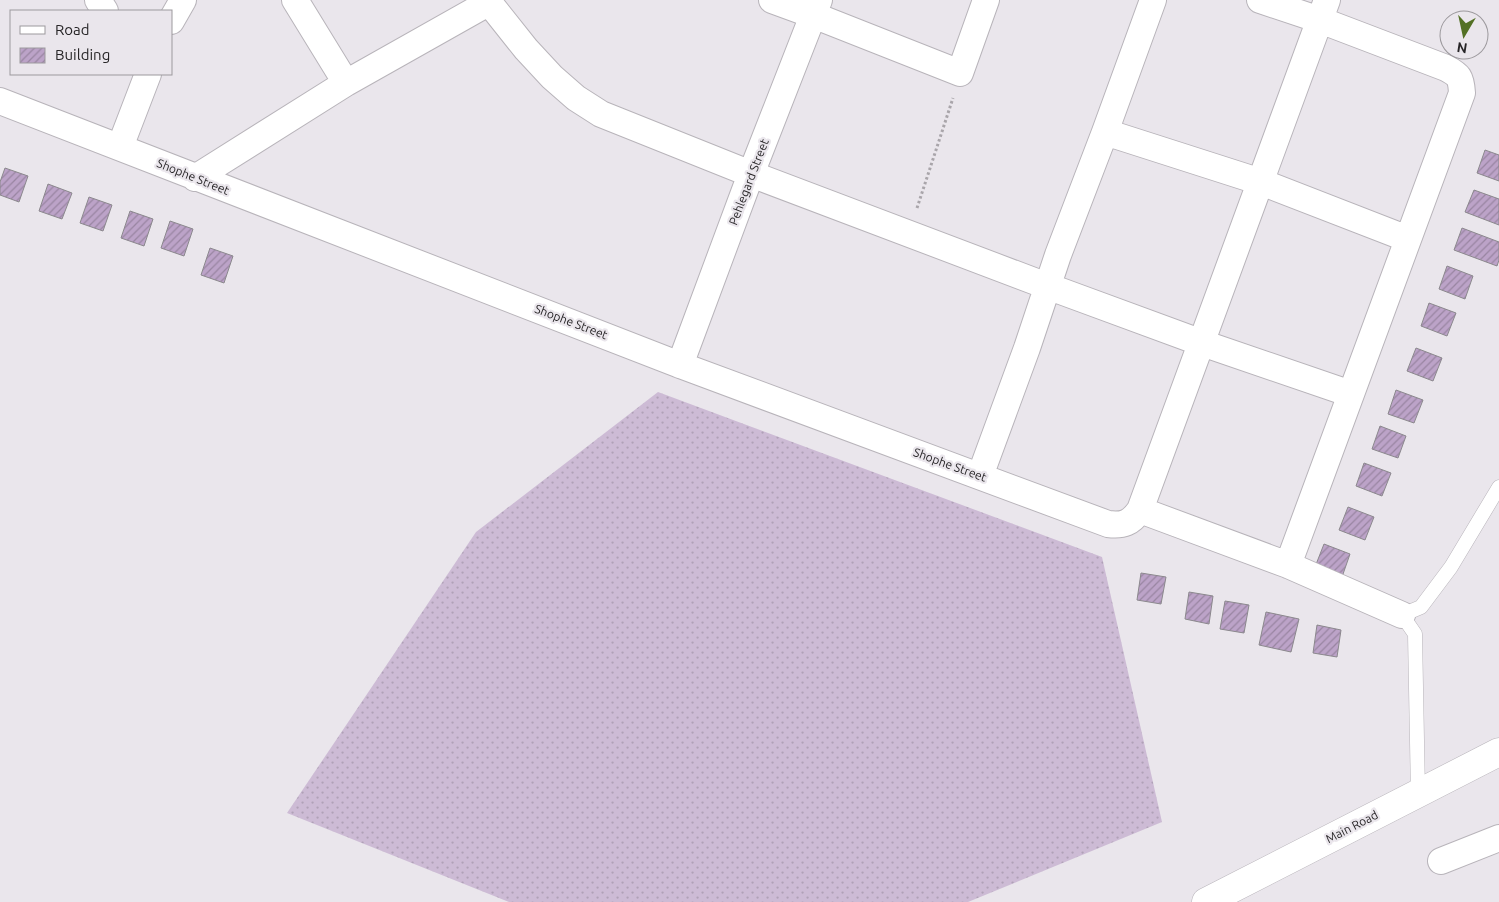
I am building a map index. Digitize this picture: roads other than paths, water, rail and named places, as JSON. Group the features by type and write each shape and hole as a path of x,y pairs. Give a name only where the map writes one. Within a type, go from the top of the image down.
{"main road":[{"name":"Main Road","path":"1206,902 1499,752"}],"street":[{"path":"172,19 183,0"},
{"path":"295,0 346,83"},
{"path":"772,0 816,7 960,73 986,0"},
{"path":"980,476 1027,348 1047,286 1153,0"},
{"path":"1260,0 1324,10 1457,74 1461,81 1462,93 1288,565"},
{"path":"195,178 346,83 488,1 526,49 552,77 576,98 601,114 751,174 1047,286 1202,343 1352,394"},
{"name":"Pehlegard Street","path":"680,365 816,7"},
{"path":"1324,10 1140,510 1288,565 1402,615"},
{"path":"120,148 148,75"},
{"name":"Shophe Street","path":"0,101 680,365 1108,524 1119,526 1125,524 1134,518 1140,510"},
{"path":"1105,132 1261,182 1408,239"},
{"path":"1441,861 1499,838"}],"lane":[{"path":"1418,794 1416,640 1415,634 1402,615 1421,607 1451,566 1499,486"}]}
